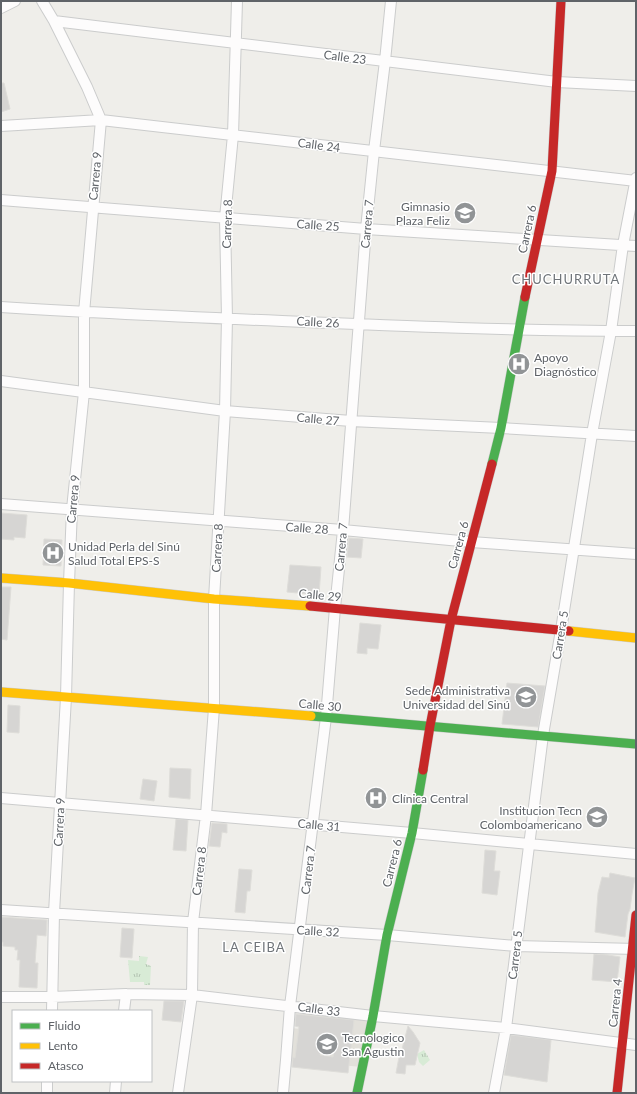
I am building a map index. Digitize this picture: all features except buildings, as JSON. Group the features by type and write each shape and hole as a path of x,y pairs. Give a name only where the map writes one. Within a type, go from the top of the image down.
{"street":[{"path":"1,8 16,1"},
{"name":"Carrera 9","path":"42,1 54,21 87,87 101,120 92,208 84,313 84,392 72,509 66,697 54,913 52,1010"},
{"name":"Carrera 8","path":"178,1093 192,995 193,922 206,815 214,708 214,598 225,411 227,318 225,218 233,135 237,1"},
{"name":"Carrera 7","path":"283,1093 290,1006 314,824 326,717 343,530 366,229 391,1"},
{"name":"Carrera 6","path":"357,1093 373,1016 387,935 412,832 430,726 451,620 501,428 519,329 552,171 561,1"},
{"name":"Calle 23","path":"54,21 557,82 636,86"},
{"name":"Calle 24","path":"1,126 101,120 636,180"},
{"name":"Carrera 5","path":"494,1093 506,1028 543,735 592,434 611,331 623,245 636,180"},
{"name":"Calle 25","path":"1,200 366,229 636,246"},
{"name":"Calle 26","path":"1,307 84,313 359,324 636,331"},
{"name":"Calle 27","path":"1,381 225,411 351,421 636,436"},
{"name":"Calle 28","path":"1,504 636,554"},
{"name":"Calle 29","path":"1,578 335,608 636,638"},
{"name":"Calle 30","path":"1,692 326,717 636,744"},
{"name":"Calle 31","path":"1,798 412,832 636,854"},
{"name":"Calle 32","path":"1,910 387,935 516,946 634,949"},
{"name":"Carrera 4","path":"617,1093 634,949 636,915"},
{"path":"124,1010 126,994"},
{"name":"Calle 33","path":"1,997 52,997 126,994 192,995 373,1016 506,1028 636,1045"},
{"path":"47,1082 47,1093"},
{"path":"115,1093 116,1082"}],"shaded area":[{"name":"Tecnologico San Agustin","path":"303,1008 373,1016 362,1067 286,1060 290,1028 302,1029"}],"green space":[{"path":"139,956 148,957 146,964 151,966 150,985 144,985 144,982 130,982 128,960 139,961"},
{"path":"424,1050 430,1060 423,1066 419,1062 417,1054"}],"traffic: fast":[{"path":"492,464 501,428 525,297"},
{"path":"311,716 636,744"},
{"path":"357,1093 373,1016 387,935 412,833 423,770"}],"traffic: slow":[{"path":"1,578 69,583 214,599 310,606"},
{"path":"569,631 636,638"},
{"path":"1,692 311,716"}],"traffic: jam":[{"path":"525,297 552,171 561,1"},
{"path":"423,770 451,620 492,464"},
{"path":"310,606 569,631"},
{"path":"617,1093 636,915"}],"place":[{"name":"Gimnasio Plaza Feliz","path":"465,213"},
{"name":"Apoyo Diagnóstico","path":"519,364"},
{"name":"Unidad Perla del Sinú Salud Total EPS-S","path":"53,553"},
{"name":"Sede Administrativa Universidad del Sinú","path":"526,697"},
{"name":"Clínica Central","path":"376,798"},
{"name":"Institucion Tecn Colomboamericano","path":"597,817"},
{"name":"Tecnologico San Agustin","path":"327,1044"}],"district":[{"name":"CHUCHURRUTA","path":"566,279"},
{"name":"LA CEIBA","path":"254,947"}]}
